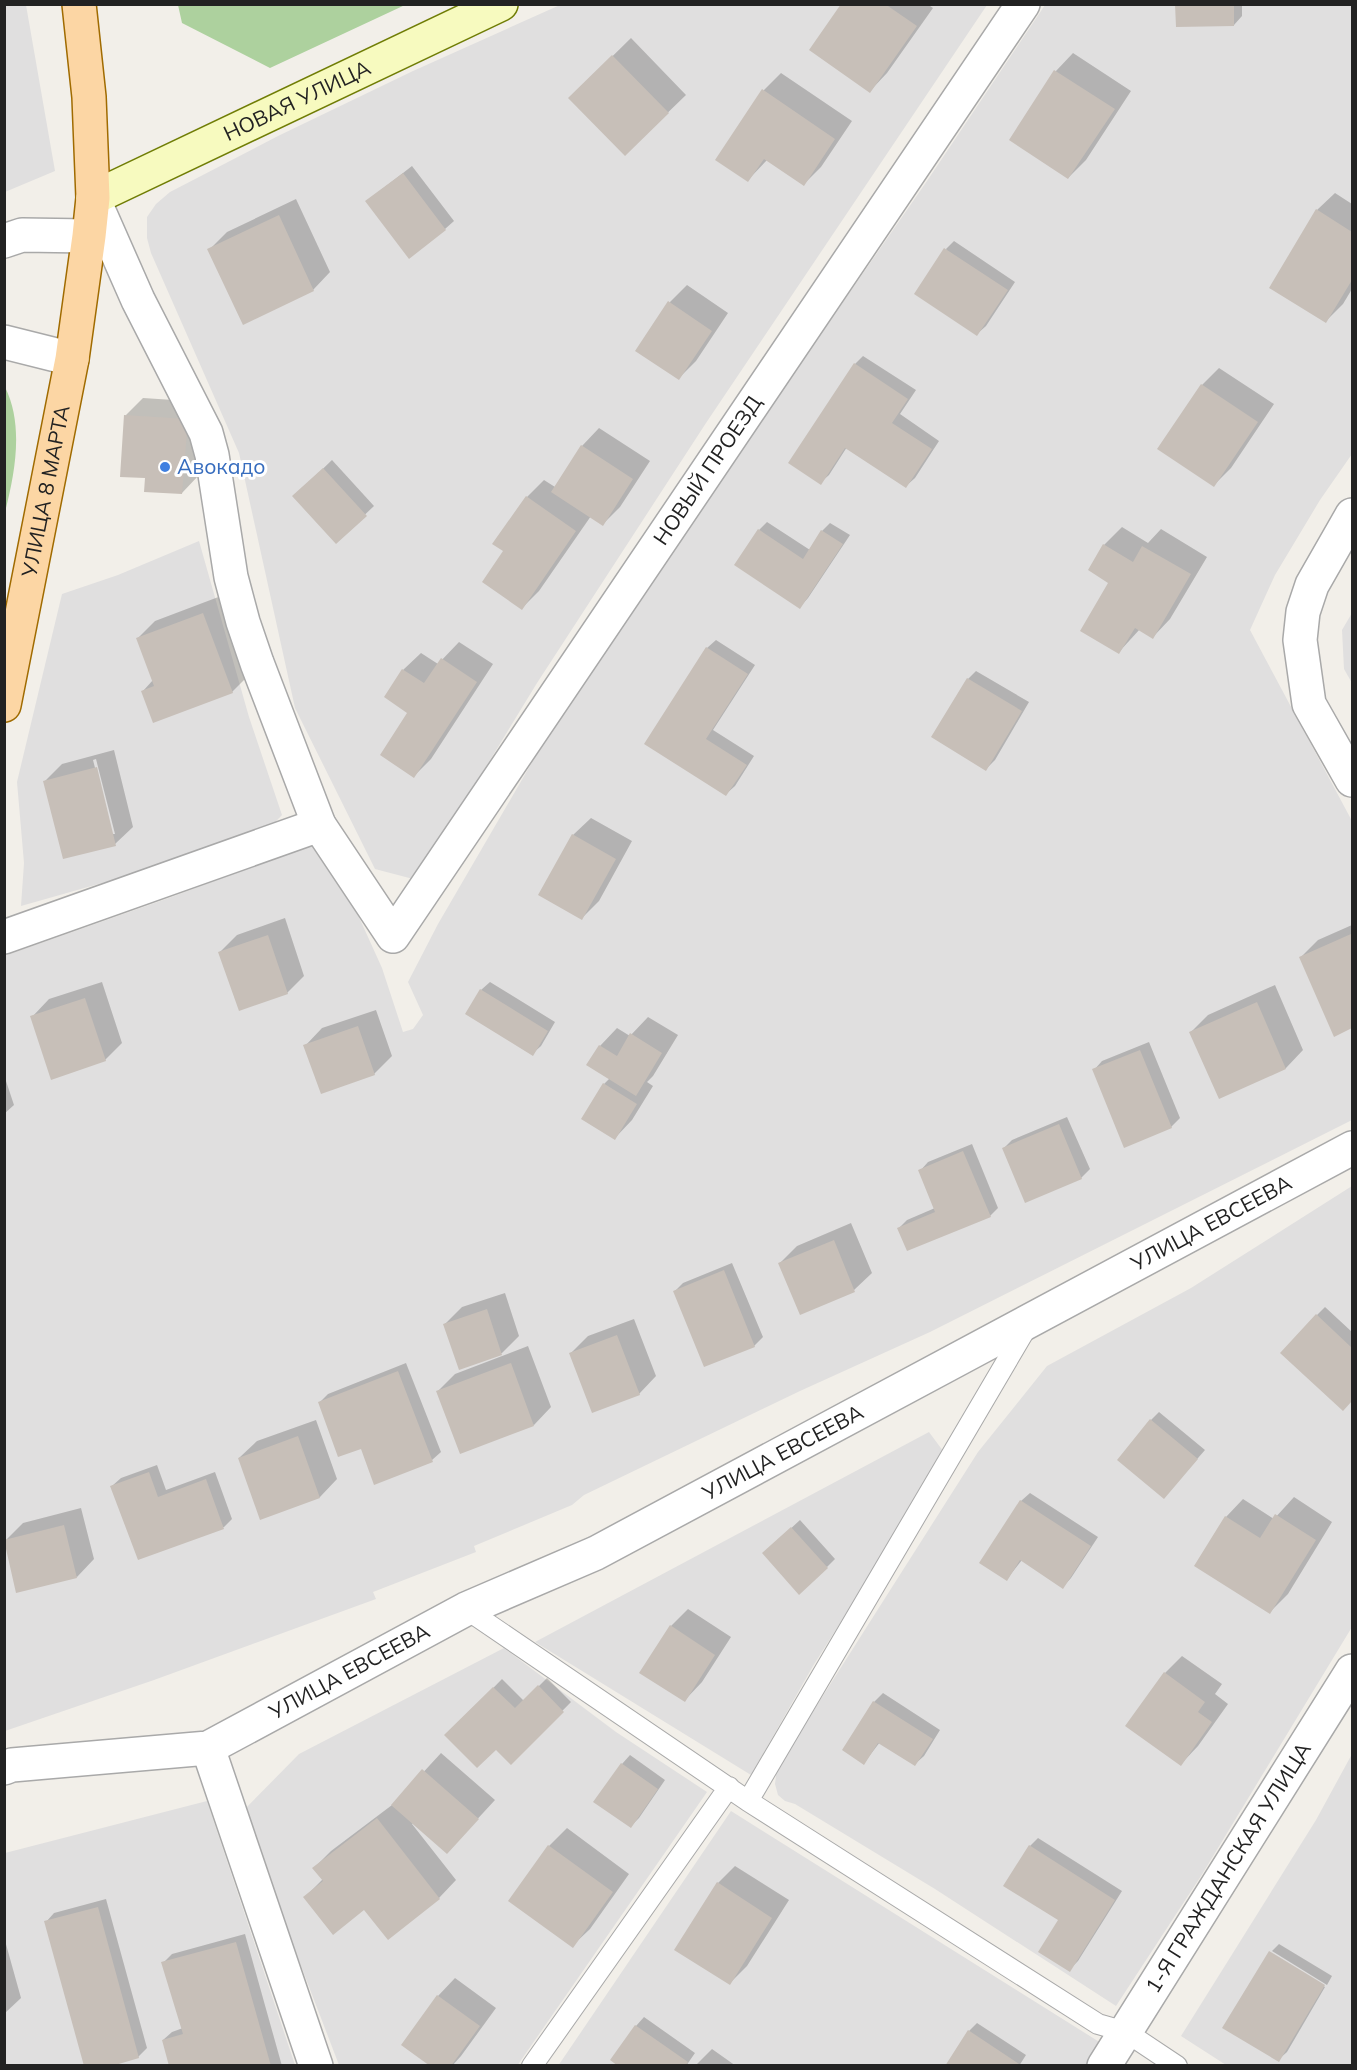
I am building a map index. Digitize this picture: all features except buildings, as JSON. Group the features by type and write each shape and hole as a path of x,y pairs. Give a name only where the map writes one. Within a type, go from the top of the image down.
{"main road":[{"name":"УЛИЦА 8 МАРТА","path":"4,705 72,359 89,236 93,198 89,97 80,4"}],"street":[{"name":"НОВАЯ УЛИЦА","path":"93,198 501,4"},
{"name":"НОВЫЙ ПРОЕЗД","path":"319,825 393,936 1023,4"},
{"path":"4,937 319,825 243,622 231,577 212,456 206,433 138,300 93,198"},
{"path":"4,241 22,235 89,236"},
{"path":"4,342 72,359"},
{"path":"1353,515 1311,585 1303,612 1300,640 1309,704 1353,780"},
{"name":"УЛИЦА ЕВСЕЕВА","path":"208,1748 466,1610 596,1553 1353,1148"},
{"name":"1-Я ГРАЖДАНСКАЯ УЛИЦА","path":"1104,2066 1353,1671"},
{"path":"4,1768 12,1765 208,1748 316,2066"}],"lane":[{"path":"748,1801 1032,1318"},
{"path":"466,1610 748,1801 1098,2024 1125,2032 1177,2066"},
{"path":"532,2066 729,1787"}],"shaded area":[{"path":"5,4 26,5 55,171 5,192"},
{"path":"560,5 987,5 706,423 537,683 417,880 375,869 295,708 239,453 151,253 147,238 147,217 156,204 170,192 278,136 413,71"},
{"path":"1045,5 1352,5 1352,454 1320,500 1275,575 1250,630 1352,821 1352,1120 930,1332 800,1391 584,1495 572,1505 474,1546 476,1552 373,1592 376,1599 154,1680 5,1731 4,956 324,840 382,968 403,1032 413,1029 423,1015 408,982 438,924 545,740"},
{"path":"199,541 249,717 282,815 260,838 21,906 24,863 17,782 62,594 118,575"},
{"path":"1352,613 1352,683 1344,669 1342,630"},
{"path":"1352,1186 1352,1627 1201,1876 1116,2006 935,1889 795,1804 785,1801 778,1795 775,1784 777,1768 978,1452 1047,1366 1191,1288"},
{"path":"929,1432 946,1455 813,1666 751,1775 535,1642"},
{"path":"504,1648 616,1732 707,1792 517,2066 339,2065 242,1812 299,1754"},
{"path":"1352,1754 1352,2065 1226,2065 1181,2036 1316,1820"},
{"path":"207,1801 295,2065 5,2066 5,1853"},
{"path":"731,1811 1101,2043 1086,2066 558,2066"}],"green space":[{"path":"178,4 405,5 270,68 182,23"},
{"path":"5,387 14,417 16,449 5,512"}],"place":[{"name":"Авокадо","path":"165,467"}]}
